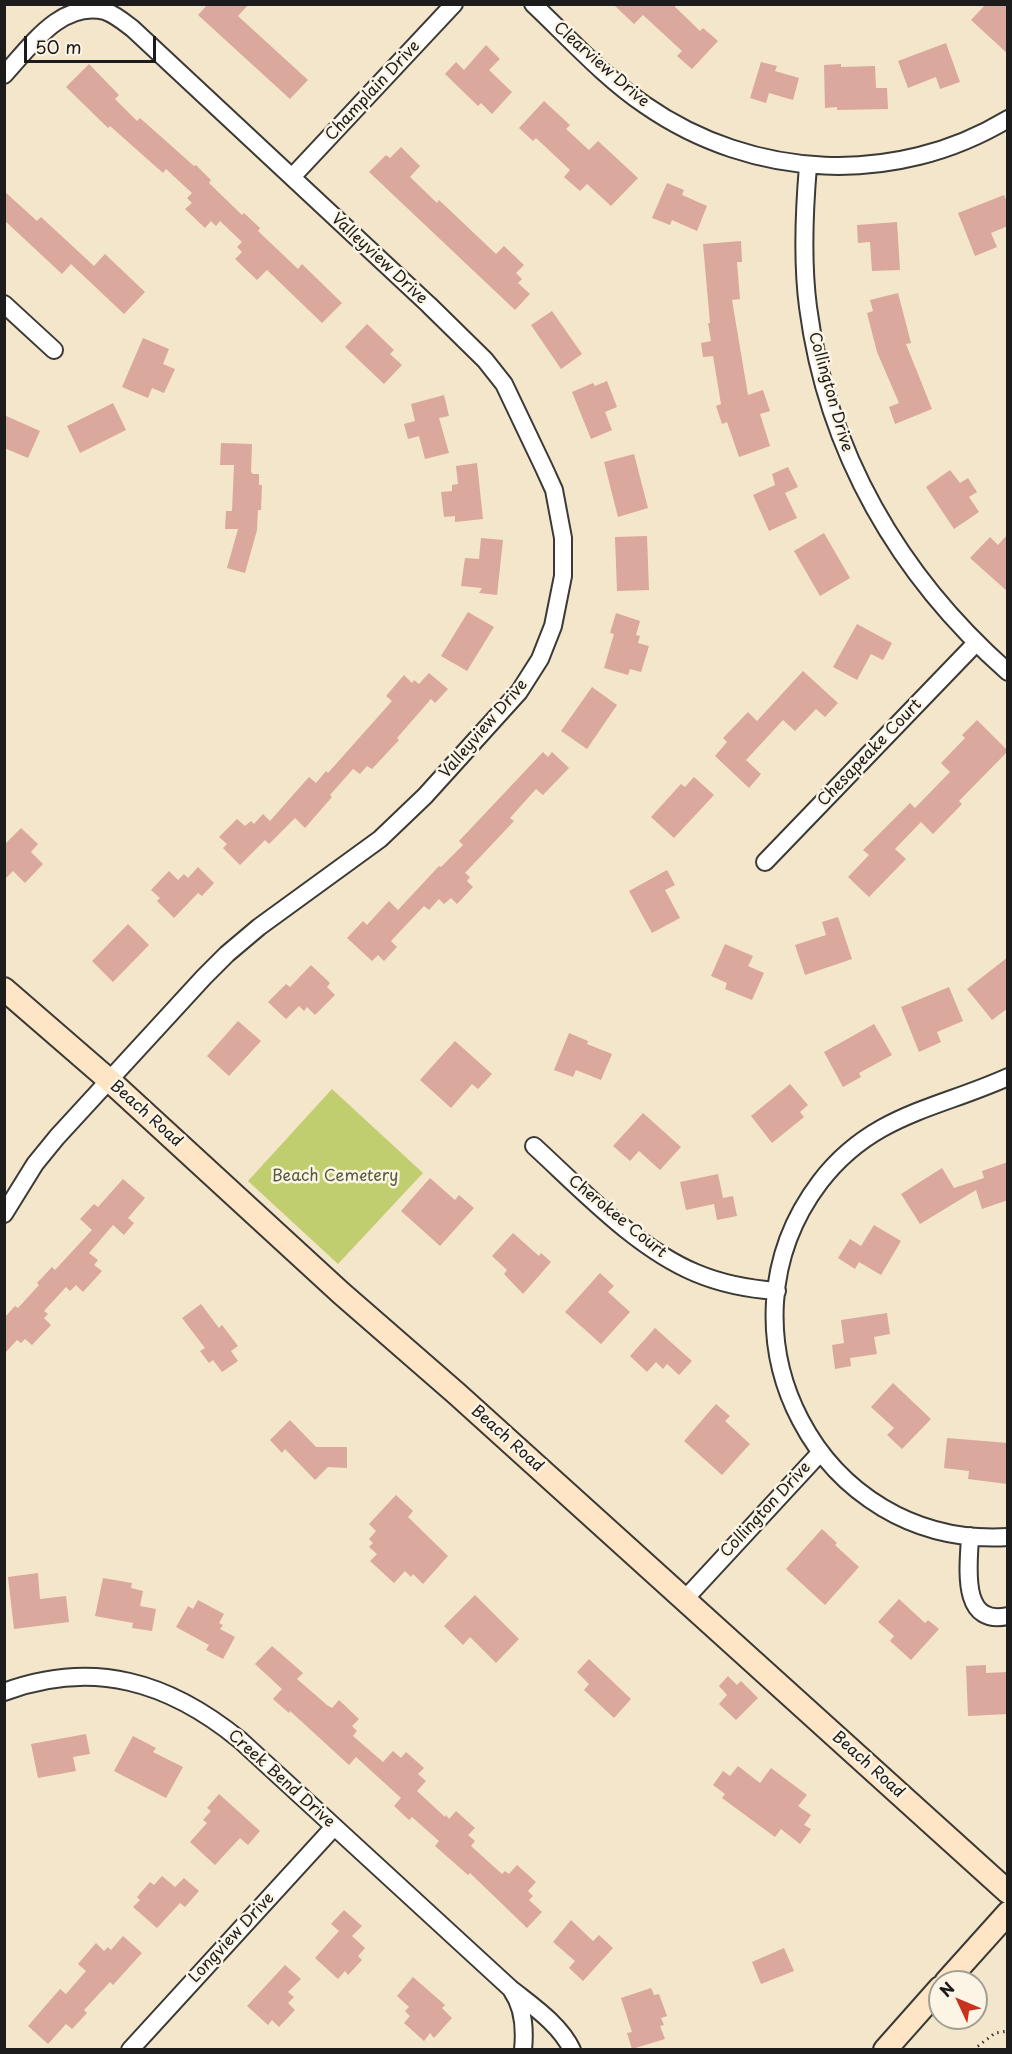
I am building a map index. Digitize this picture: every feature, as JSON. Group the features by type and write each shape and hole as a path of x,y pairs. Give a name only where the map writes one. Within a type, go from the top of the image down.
{"street":[{"name":"Champlain Drive","path":"292,177 454,4"},
{"name":"Clearview Drive","path":"533,4 610,77 664,117 708,141 758,158 808,166 861,166 890,163 929,154 969,140 1008,119"},
{"name":"Valleyview Drive","path":"4,75 57,20 80,10 95,9 107,12 118,17 133,29 485,360 504,384 544,468 560,514 564,557 558,607 540,659 519,692 425,796 380,839 282,909 227,954 46,1149 4,1214"},
{"name":"Collington Drive","path":"808,166 805,235 808,306 819,363 839,432 865,493 891,539 914,573 976,643 1008,672"},
{"path":"4,304 54,350"},
{"name":"Chesapeake Court","path":"765,862 976,643"},
{"name":"Beach Road","path":"4,989 109,1080 341,1293 457,1394 1008,1892"},
{"name":"Collington Drive","path":"685,1599 820,1452 792,1405 779,1364 774,1312 780,1266 794,1226 821,1181 844,1156 878,1129 898,1119 1008,1077"},
{"name":"Cherokee Court","path":"534,1146 652,1250 673,1262 720,1282 777,1291"},
{"path":"820,1452 846,1480 867,1497 911,1521 970,1536 1008,1537"},
{"path":"970,1536 969,1596 982,1611 991,1616 1008,1616"},
{"name":"Creek Bend Drive","path":"4,1692 47,1680 80,1678 120,1680 162,1690 201,1711 223,1726 556,2028 572,2049"},
{"name":"Longview Drive","path":"130,2049 334,1827"},
{"path":"957,1970 1008,1913"},
{"name":"Creek Bend Drive","path":"510,1988 518,2000 523,2018 523,2049"},
{"path":"885,2049 928,2001"}],"path":[{"path":"973,2049 995,2032 1008,2031"}],"green space":[{"name":"Beach Cemetery","path":"332,1089 423,1173 338,1264 248,1181"}],"building":[{"path":"208,4 249,4 238,16 308,80 290,99 198,15"},
{"path":"613,4 672,4 700,31 703,28 718,41 692,69 677,56 682,51 643,15 634,24"},
{"path":"986,4 1008,4 1008,54 971,20"},
{"path":"946,43 960,82 940,89 936,77 908,88 898,61"},
{"path":"486,45 500,59 489,70 512,92 492,114 481,103 478,106 445,74 456,62 464,70"},
{"path":"761,62 777,66 775,71 799,78 793,100 769,93 766,103 750,98"},
{"path":"89,64 119,95 115,99 137,121 140,118 194,166 196,165 211,180 209,183 242,215 244,213 260,228 258,231 298,269 302,264 342,303 322,323 267,270 257,280 235,259 242,252 237,247 242,242 220,221 216,226 211,221 205,228 185,209 192,203 187,198 192,193 166,169 163,173 110,126 108,128 66,87"},
{"path":"841,64 841,67 875,66 876,88 887,88 888,109 837,110 837,107 825,108 824,65"},
{"path":"544,101 570,125 566,129 589,150 598,141 638,178 611,206 587,184 580,191 564,177 570,170 536,138 533,141 519,128"},
{"path":"401,147 420,166 410,177 437,203 439,200 496,254 504,246 524,265 516,273 522,279 518,283 530,294 515,310 369,172 386,155 390,158"},
{"path":"667,183 684,190 682,195 707,206 697,231 672,220 670,225 652,218"},
{"path":"4,191 37,221 41,217 94,266 105,254 145,292 124,314 71,264 62,274 4,220"},
{"path":"1004,195 1008,204 1008,226 991,233 997,247 975,256 958,213"},
{"path":"897,222 900,270 872,271 870,242 858,243 857,225"},
{"path":"741,241 742,262 737,262 740,299 732,300 748,395 763,390 770,411 760,414 770,446 739,457 727,422 722,424 716,406 721,404 713,356 703,357 701,343 711,341 703,244"},
{"path":"898,293 911,343 906,344 932,409 895,424 889,407 899,403 877,352 867,313 873,311 870,300"},
{"path":"552,311 582,354 561,369 531,325"},
{"path":"367,324 394,350 390,354 402,365 384,384 345,347"},
{"path":"143,338 169,349 163,364 175,369 164,393 152,388 148,398 122,387"},
{"path":"607,381 617,407 605,412 612,430 591,439 572,392 593,383 595,386"},
{"path":"444,395 449,416 439,418 449,453 425,459 419,436 408,439 404,424 415,421 411,404"},
{"path":"113,403 126,430 80,453 67,426"},
{"path":"4,415 40,431 28,458 4,448"},
{"path":"221,443 252,444 251,472 259,474 259,485 262,485 261,510 258,510 257,530 245,573 227,568 238,529 225,529 226,511 232,511 234,465 220,465"},
{"path":"634,454 648,508 618,517 604,462"},
{"path":"477,463 483,519 455,522 455,516 444,517 441,492 452,491 452,485 458,484 456,466"},
{"path":"788,467 798,487 785,493 797,518 769,531 753,495 775,485 772,474"},
{"path":"950,470 960,483 968,478 977,492 969,497 979,512 954,529 926,487"},
{"path":"824,533 850,578 820,596 794,551"},
{"path":"1008,534 1008,592 970,558 990,537 998,545"},
{"path":"647,536 649,590 617,591 615,537"},
{"path":"481,538 503,540 497,595 479,593 482,588 461,586 465,558 479,559"},
{"path":"468,612 494,627 467,671 441,656"},
{"path":"616,613 640,621 636,635 640,636 638,643 649,646 641,672 630,669 628,675 604,668 614,634 610,633"},
{"path":"857,624 892,643 883,660 871,654 857,680 833,667"},
{"path":"803,671 838,703 825,717 816,709 795,731 783,720 746,760 761,774 749,788 715,756 727,742 723,738 748,712 757,721"},
{"path":"429,673 448,689 435,703 431,699 397,738 399,740 372,769 367,766 360,774 353,769 305,828 295,818 269,844 265,840 240,865 223,848 227,844 219,837 237,819 245,826 251,821 254,824 263,814 270,821 309,777 316,783 326,771 328,773 392,701 386,696 404,675 412,683 414,680 419,684"},
{"path":"592,687 617,705 587,749 561,731"},
{"path":"977,720 1008,751 959,801 962,804 933,834 921,822 895,849 906,859 869,897 848,877 869,855 863,850 910,803 915,808 950,772 941,763 965,738 962,735"},
{"path":"543,752 548,757 552,752 569,768 543,795 536,789 510,818 514,821 465,873 470,877 467,881 473,887 457,904 451,898 444,904 439,899 429,910 424,906 391,941 397,947 384,961 378,955 372,961 347,938 363,921 367,925 389,901 398,910 439,866 441,867 463,845 459,841"},
{"path":"694,777 714,795 674,838 651,817 681,784 685,787"},
{"path":"21,828 38,844 31,852 43,864 25,883 13,871 4,880 4,845"},
{"path":"198,867 214,883 202,896 198,893 174,918 157,901 160,898 151,890 169,871 178,880 184,874 188,878"},
{"path":"667,870 675,885 665,890 680,918 652,933 629,891"},
{"path":"838,917 852,959 805,975 795,945 826,935 822,922"},
{"path":"128,924 149,945 113,982 92,961"},
{"path":"725,944 753,956 748,966 764,973 752,1000 725,989 727,983 711,976"},
{"path":"1008,957 1008,1008 992,1020 967,989"},
{"path":"311,965 330,983 327,987 335,995 315,1015 307,1007 304,1011 299,1006 286,1019 268,1002 286,984 290,987"},
{"path":"949,987 963,1021 937,1032 941,1042 919,1052 901,1007"},
{"path":"238,1021 261,1041 229,1076 207,1056"},
{"path":"874,1024 892,1055 859,1073 861,1077 843,1087 824,1052"},
{"path":"569,1033 588,1041 587,1044 612,1054 601,1080 576,1070 573,1077 554,1070"},
{"path":"455,1041 492,1074 478,1089 472,1084 451,1108 420,1080"},
{"path":"790,1084 808,1105 800,1112 804,1117 772,1143 751,1116"},
{"path":"643,1113 681,1147 660,1170 639,1151 630,1161 613,1146"},
{"path":"1008,1162 1008,1200 982,1209 976,1190 920,1224 901,1194 942,1168 954,1188 984,1178 982,1171"},
{"path":"718,1174 723,1198 733,1196 737,1216 717,1220 714,1204 686,1210 680,1182"},
{"path":"430,1178 455,1200 459,1195 474,1208 440,1246 401,1211"},
{"path":"123,1179 145,1198 128,1218 134,1223 124,1235 113,1225 89,1253 98,1260 94,1265 102,1271 83,1292 76,1285 70,1291 66,1287 44,1311 48,1314 44,1318 51,1325 32,1345 25,1339 21,1343 17,1340 4,1354 4,1318 15,1306 18,1308 52,1267 55,1270 92,1230 80,1219 94,1204 98,1207"},
{"path":"874,1225 901,1241 881,1275 859,1262 855,1269 838,1258 850,1239 861,1246"},
{"path":"513,1233 539,1256 541,1253 551,1262 523,1294 504,1274 507,1270 492,1256"},
{"path":"600,1273 614,1286 608,1292 630,1312 601,1344 565,1312"},
{"path":"201,1304 219,1328 222,1325 238,1346 231,1351 238,1361 222,1372 213,1360 209,1363 200,1351 205,1348 182,1318"},
{"path":"887,1313 890,1334 874,1337 877,1354 850,1358 851,1366 835,1369 832,1345 844,1343 841,1320"},
{"path":"655,1328 692,1361 679,1375 667,1364 663,1369 656,1362 647,1372 630,1356"},
{"path":"893,1383 931,1419 902,1449 887,1435 894,1428 871,1407"},
{"path":"716,1404 730,1416 725,1421 750,1444 722,1475 684,1441"},
{"path":"290,1420 316,1447 347,1447 347,1468 328,1467 315,1480 285,1449 282,1453 270,1440"},
{"path":"947,1438 1008,1443 1007,1484 968,1479 969,1471 944,1468"},
{"path":"396,1495 413,1511 408,1517 448,1556 423,1584 413,1574 411,1577 405,1571 394,1583 370,1561 377,1554 369,1547 373,1543 369,1539 376,1531 369,1524"},
{"path":"822,1529 837,1543 835,1545 859,1567 825,1605 786,1569"},
{"path":"38,1573 40,1599 66,1596 69,1622 14,1629 8,1577"},
{"path":"103,1578 132,1583 131,1588 143,1591 140,1606 156,1609 152,1631 132,1628 133,1623 95,1616"},
{"path":"475,1595 519,1639 496,1663 470,1637 463,1645 444,1626"},
{"path":"899,1599 925,1623 928,1620 939,1629 911,1660 890,1641 894,1636 878,1622"},
{"path":"198,1600 224,1614 219,1623 223,1625 220,1629 235,1637 223,1659 206,1650 209,1645 176,1627 188,1606 193,1609"},
{"path":"272,1646 303,1673 297,1679 327,1705 332,1708 339,1700 359,1719 352,1726 357,1731 353,1736 383,1762 393,1751 401,1758 406,1752 424,1768 418,1774 426,1781 417,1791 445,1817 446,1815 449,1819 456,1811 475,1828 468,1835 475,1841 471,1846 502,1874 505,1871 509,1874 517,1865 536,1882 528,1891 533,1896 529,1900 542,1912 527,1928 470,1873 468,1875 435,1846 439,1841 412,1817 409,1820 394,1806 401,1798 356,1757 349,1765 290,1711 289,1713 273,1699 282,1689 255,1664"},
{"path":"589,1659 631,1699 614,1718 584,1690 589,1684 577,1672"},
{"path":"986,1665 986,1673 1008,1672 1008,1714 968,1716 966,1666"},
{"path":"728,1676 737,1685 741,1681 758,1698 736,1720 719,1704 727,1695 719,1686"},
{"path":"86,1734 90,1754 73,1757 76,1771 38,1778 31,1744"},
{"path":"133,1736 156,1748 153,1752 183,1767 166,1798 114,1771"},
{"path":"738,1766 760,1783 771,1768 807,1795 798,1806 811,1815 804,1825 811,1829 800,1844 781,1829 775,1837 722,1798 725,1794 713,1785 723,1771 730,1776"},
{"path":"219,1794 260,1831 248,1845 240,1838 215,1865 190,1842 207,1823 203,1820 211,1811 207,1808"},
{"path":"162,1876 175,1887 184,1878 199,1891 185,1907 180,1903 157,1928 133,1907 140,1900 137,1897 150,1882 154,1885"},
{"path":"344,1910 362,1926 352,1936 365,1948 358,1956 362,1960 348,1975 345,1971 338,1979 315,1958 339,1931 331,1924"},
{"path":"571,1920 593,1941 599,1935 613,1948 583,1981 569,1968 575,1961 553,1942"},
{"path":"123,1936 142,1953 113,1985 110,1982 84,2010 87,2013 72,2029 66,2024 48,2044 28,2026 60,1989 66,1994 86,1971 78,1964 96,1943 104,1951 108,1947 111,1950"},
{"path":"784,1948 794,1971 761,1984 752,1962"},
{"path":"285,1965 301,1979 288,1992 294,1997 288,2003 295,2010 279,2027 272,2020 268,2025 247,2006"},
{"path":"413,1977 445,2005 442,2008 452,2018 434,2038 430,2033 424,2041 404,2023 410,2016 405,2011 409,2007 397,1996"},
{"path":"651,1988 654,1995 659,1994 667,2016 661,2018 664,2025 660,2026 665,2039 632,2049 627,2033 632,2032 621,1998"}]}
